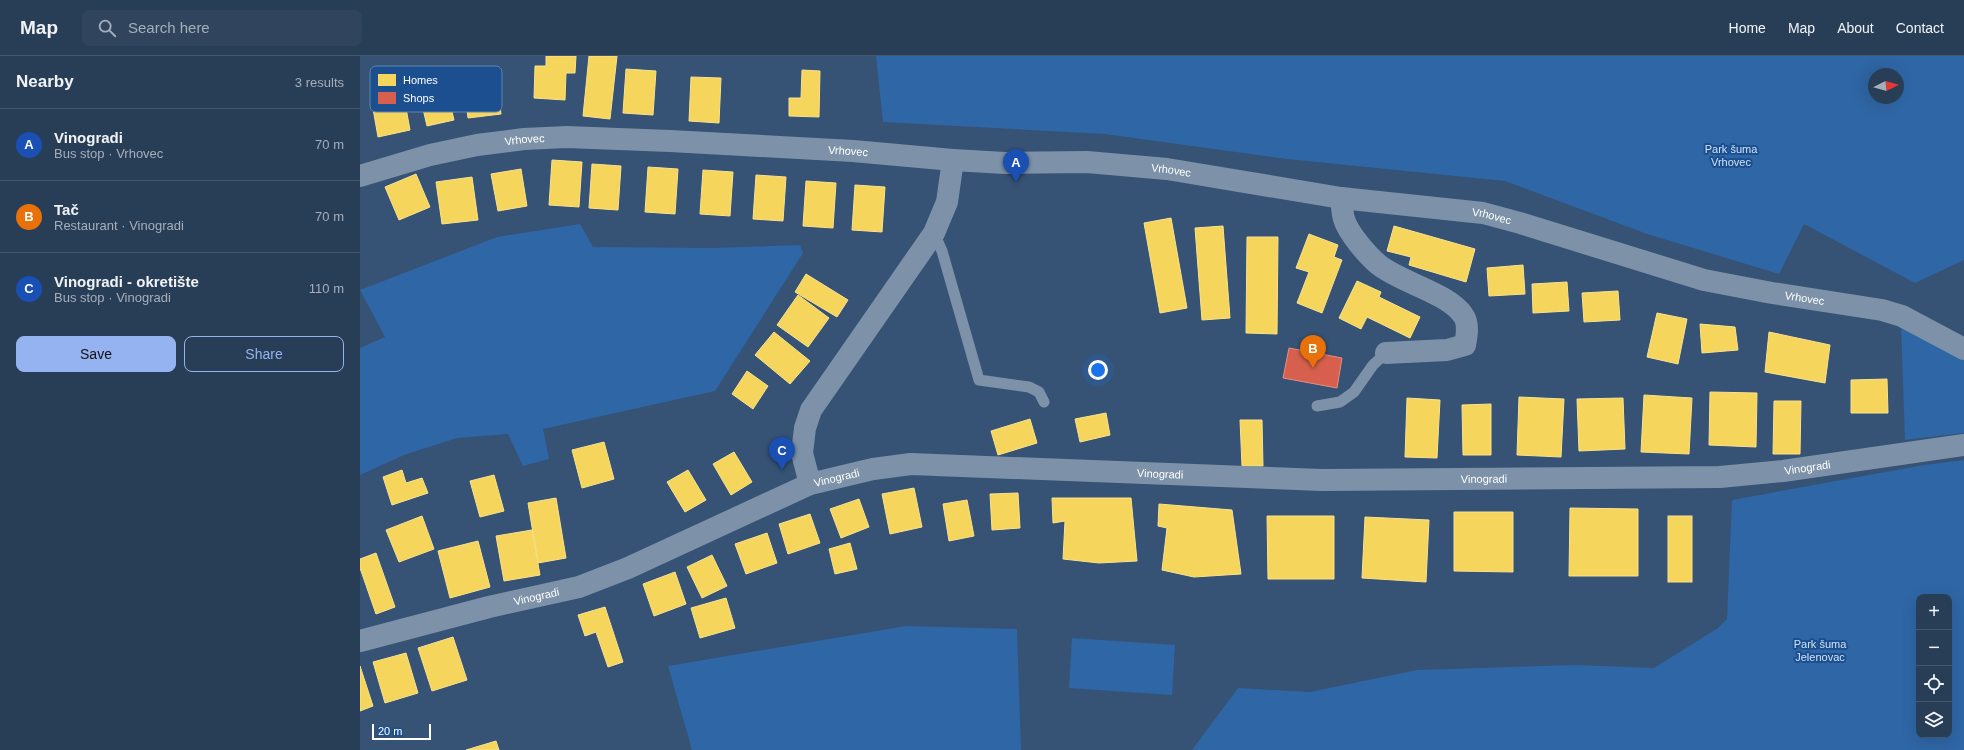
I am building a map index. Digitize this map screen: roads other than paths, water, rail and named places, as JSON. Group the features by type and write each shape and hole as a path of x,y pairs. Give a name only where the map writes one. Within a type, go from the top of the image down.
{"street":[{"name":"Vrhovec","path":"360,176 430,155 477,145 524,139 567,137 845,151 1005,163 1087,162 1167,169 1340,198 1483,213 1704,280 1772,293 1882,310 1902,316 1964,349"},
{"path":"810,484 802,453 805,428 811,410 934,233 947,202 953,160"},
{"path":"1340,198 1345,220 1362,248 1379,265 1399,278 1453,304 1464,316 1468,332 1465,345 1447,350 1386,353"},
{"name":"Vinogradi","path":"360,642 489,607 579,587 628,568 810,484 873,470 911,464 1322,480 1720,477 1783,471 1964,445"}],"lane":[{"path":"934,233 942,251 979,380 1029,387 1039,392 1044,402"},
{"path":"1317,406 1340,402 1354,392 1373,365 1386,353"}],"place":[{"name":"Vinogradi","path":"1016,182"},
{"name":"Tač","path":"1313,368"},
{"name":"Vinogradi - okretište","path":"782,470"}],"park label":[{"name":"Park šuma Vrhovec","path":"1731,155"},
{"name":"Park šuma Jelenovac","path":"1820,650"}]}
